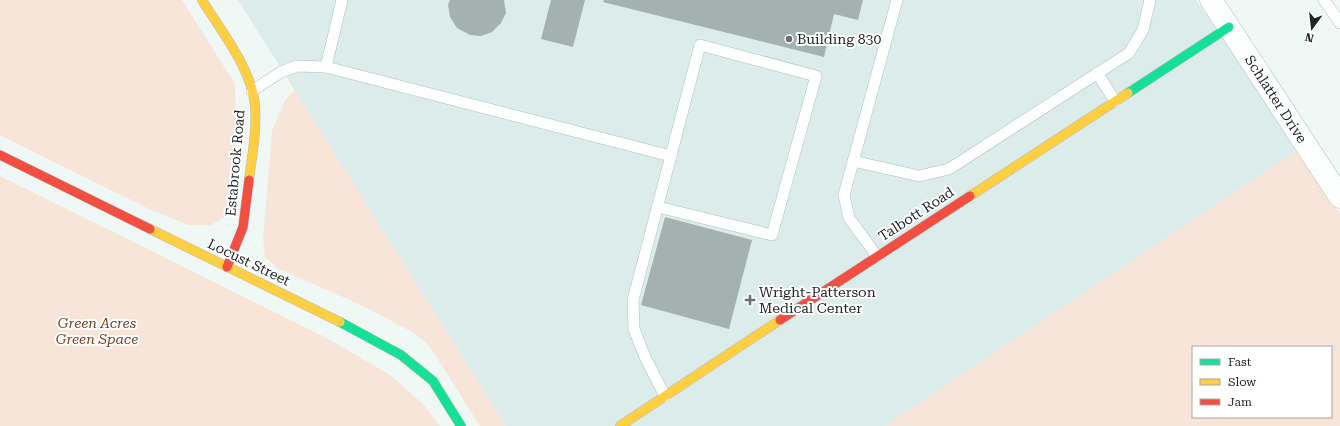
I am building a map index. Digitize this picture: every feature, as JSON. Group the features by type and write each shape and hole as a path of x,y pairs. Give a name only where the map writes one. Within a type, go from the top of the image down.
{"street":[{"name":"Estabrook Road","path":"202,0 241,62 252,90 255,106 254,142 244,227 227,267"},
{"name":"Schlatter Drive","path":"1212,0 1340,197"},
{"name":"Talbott Road","path":"620,426 680,385 1229,27"},
{"name":"Locust Street","path":"0,155 338,321 401,355 432,381 461,426"}],"lane":[{"path":"326,67 342,0"},
{"path":"877,256 849,218 844,195 897,0"},
{"path":"853,161 919,176 949,169 1129,53 1143,30 1150,0"},
{"path":"1324,0 1340,23"},
{"path":"658,207 772,235 816,76 700,45 633,300 634,329 645,357 665,396"},
{"path":"252,90 281,72 297,66 326,67 671,156"},
{"path":"1097,73 1115,101"}],"shaded area":[{"name":"Wright-Patterson Medical Center","path":"238,0 1196,0 1299,149 885,426 506,426"}],"green space":[{"path":"0,0 182,0 235,84 236,144 232,190 225,217 211,225 188,225 149,209 0,135"},
{"path":"295,90 506,426 480,426 428,344 414,333 365,307 277,268 265,257 263,238 272,131 285,100"},
{"path":"1299,149 1340,214 1340,426 885,426"},
{"name":"Green Acres Green Space","path":"0,176 325,337 390,375 423,404 440,426 0,426"}],"building":[{"path":"450,0 504,0 506,13 501,23 492,32 481,36 470,35 457,28 450,17 448,5"},
{"path":"551,0 585,0 573,47 541,39"},
{"name":"Building 830","path":"604,0 863,0 858,20 834,14 824,57 603,2"},
{"path":"665,217 752,240 729,329 641,305"}],"traffic: fast":[{"path":"1128,93 1229,27"},
{"path":"340,322 401,355 433,381 461,426"}],"traffic: slow":[{"path":"202,0 242,64 253,92 255,125 249,180"},
{"path":"970,196 1128,93"},
{"path":"150,229 340,322"},
{"path":"620,426 780,320"}],"traffic: jam":[{"path":"0,155 150,229"},
{"path":"227,267 243,227 249,180"},
{"path":"780,320 970,196"}],"place":[{"name":"Building 830","path":"789,39"},
{"name":"Wright-Patterson Medical Center","path":"750,300"}]}
